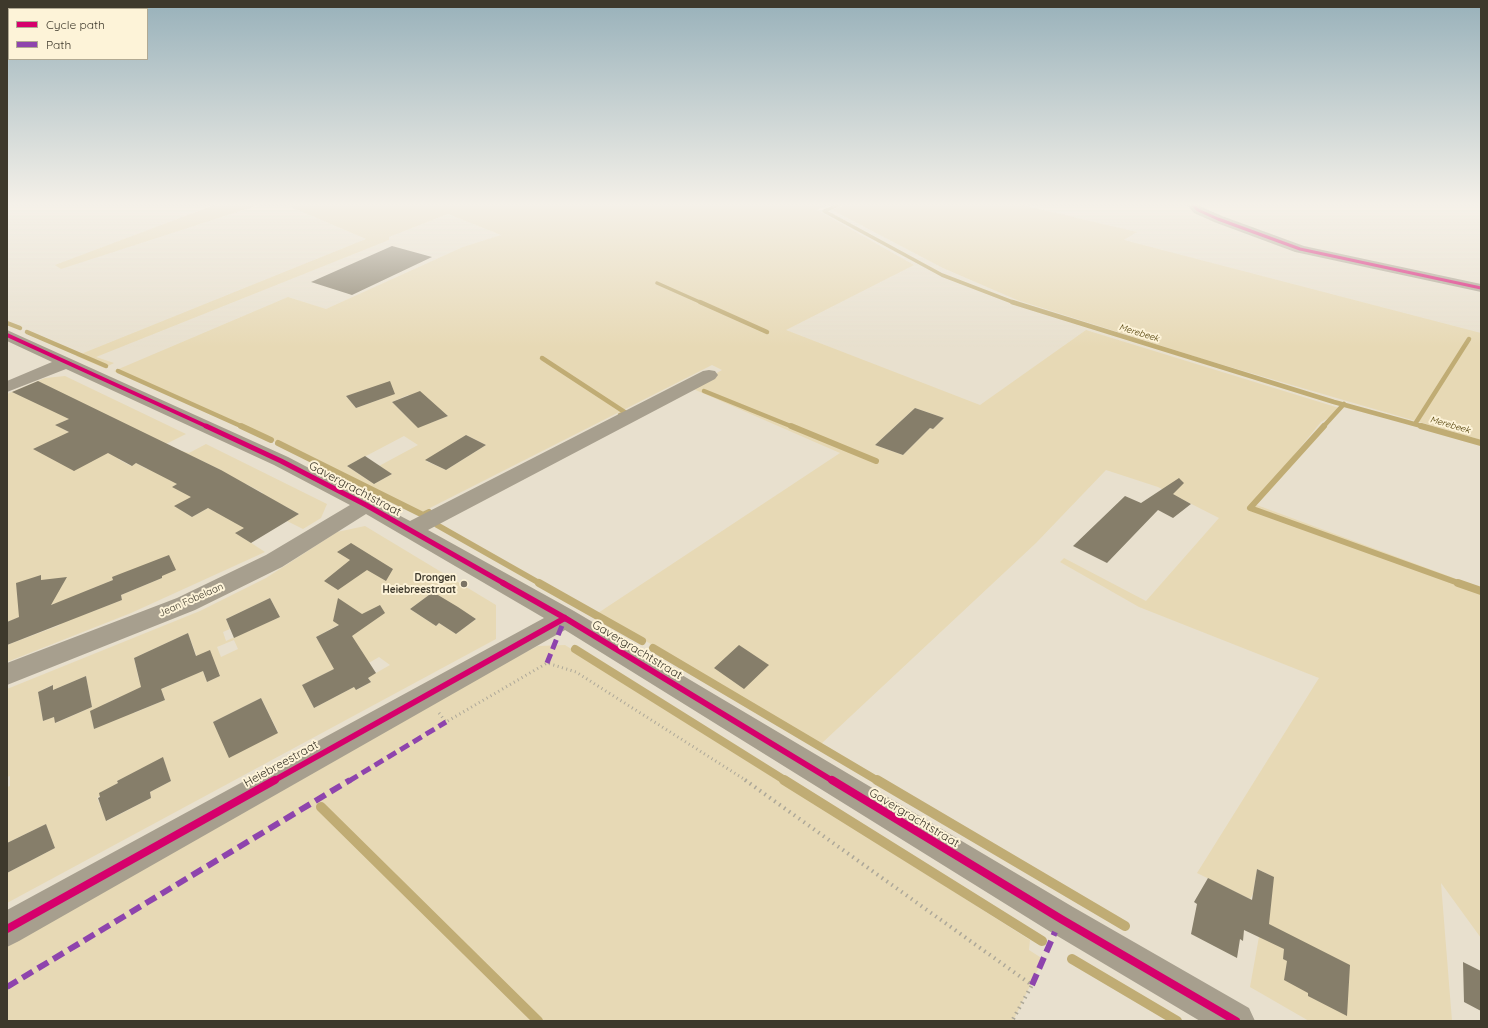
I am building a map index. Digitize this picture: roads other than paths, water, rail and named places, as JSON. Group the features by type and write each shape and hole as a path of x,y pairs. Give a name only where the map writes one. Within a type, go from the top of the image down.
{"street":[{"path":"1312,252 1358,263 1481,288"},
{"name":"Gavergrachtstraat","path":"7,335 281,462 366,505 565,618 1061,919 1236,1021"},
{"path":"7,387 67,362"},
{"path":"410,530 709,375"},
{"name":"Jean Fobelaan","path":"7,674 186,604 274,561 366,505"},
{"name":"Heiebreestraat","path":"7,929 426,694 565,618"}],"waterway":[{"name":"Merebeek","path":"900,252 942,275 1014,303"},
{"path":"657,283 702,303"},
{"path":"700,302 767,332"},
{"name":"Merebeek","path":"1014,303 1343,405"},
{"path":"7,323 20,328"},
{"path":"27,332 106,366"},
{"path":"1415,424 1469,339"},
{"path":"542,358 626,413 620,415"},
{"path":"118,371 243,427"},
{"path":"704,391 793,427"},
{"path":"1323,427 1343,405"},
{"name":"Merebeek","path":"1343,405 1425,427"},
{"path":"241,426 271,440"},
{"path":"791,426 876,461"},
{"path":"1324,426 1250,508 1461,584"},
{"name":"Merebeek","path":"1421,426 1481,443"},
{"path":"278,443 423,515 429,512"},
{"path":"437,525 541,584"},
{"path":"539,583 642,641"},
{"path":"1458,583 1481,591"},
{"path":"653,648 878,781"},
{"path":"575,649 786,781"},
{"path":"784,780 1042,941"},
{"path":"877,780 1125,926"},
{"path":"321,807 538,1021"},
{"path":"1072,959 1177,1021"}],"place":[{"name":"Drongen Heiebreestraat","path":"464,584"}]}
